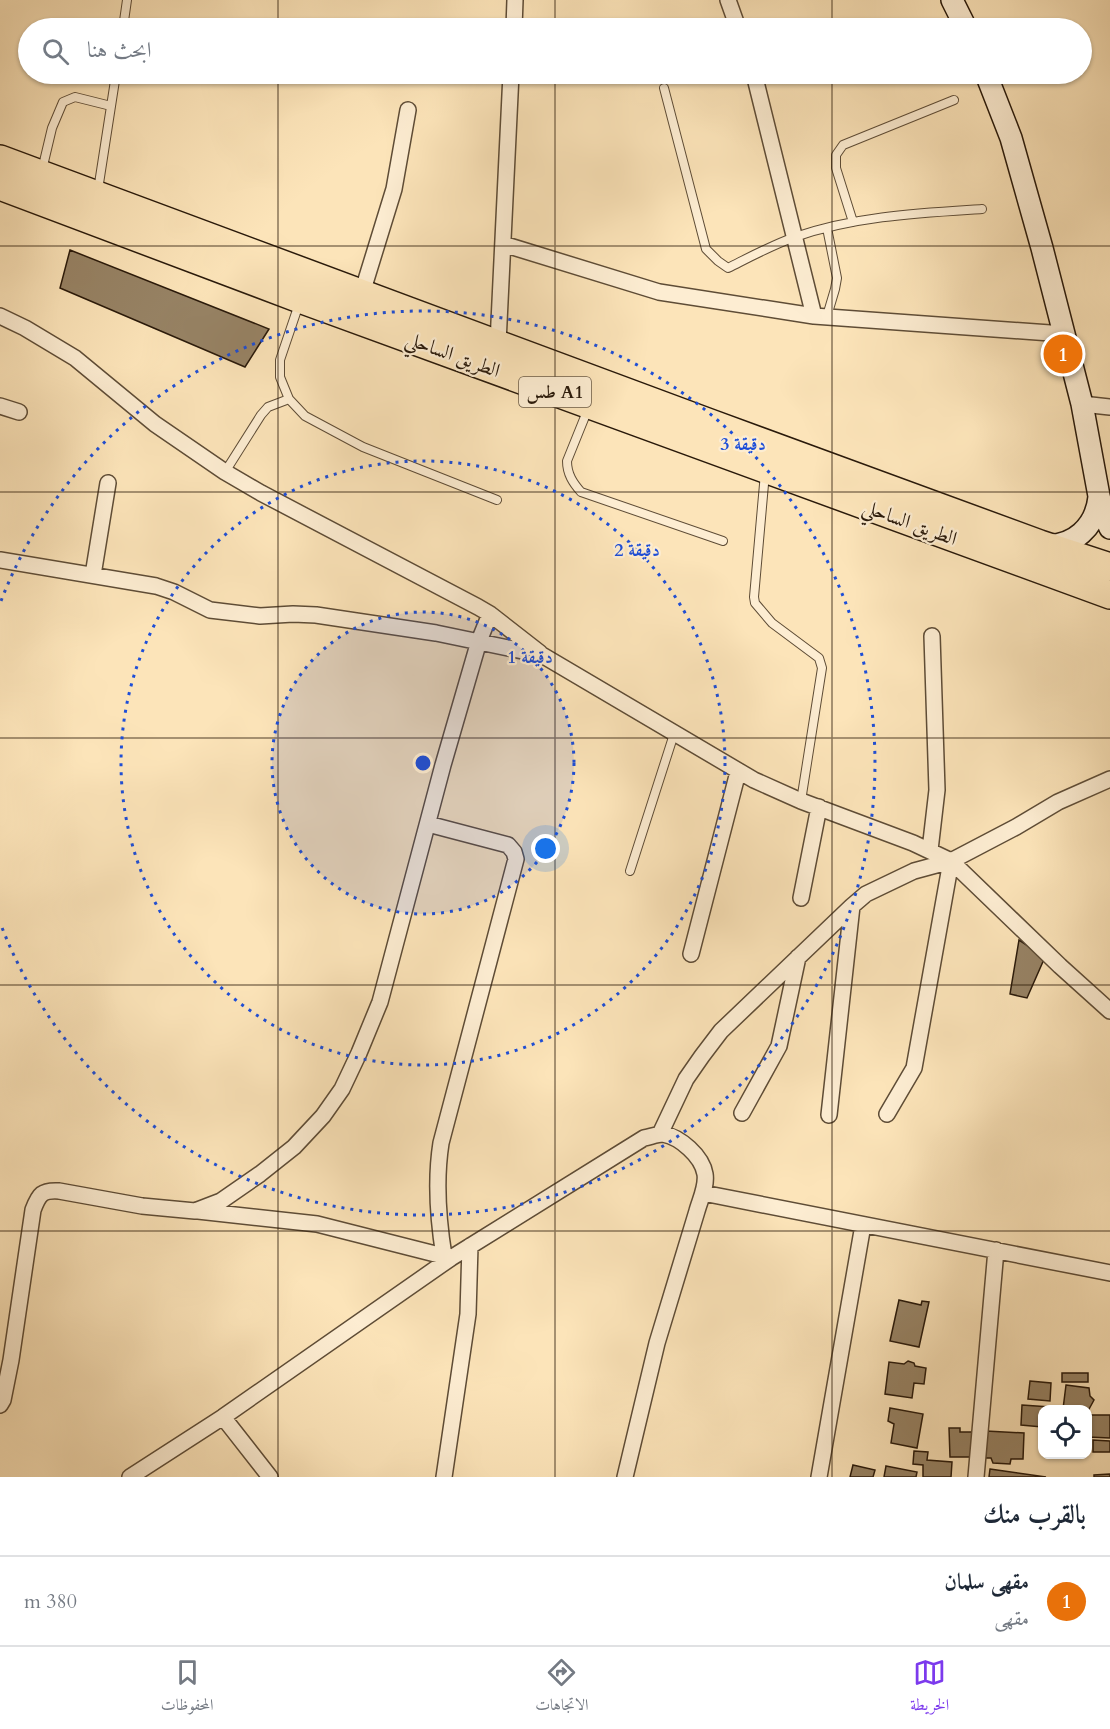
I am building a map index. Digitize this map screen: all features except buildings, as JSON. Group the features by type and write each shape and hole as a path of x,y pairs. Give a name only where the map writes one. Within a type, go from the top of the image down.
{"highway":[{"name":"الطريق الساحلي","path":"0,159 1040,544 1108,588"},
{"name":"الطريق الساحلي","path":"0,186 300,299 766,469 1108,588"}],"main road":[{"path":"952,0 961,18"},
{"path":"990,84 1011,138 1042,248 1082,404 1099,496 1110,528"},
{"path":"1040,544 1068,542 1084,531 1095,515 1099,496"}],"street":[{"path":"514,18 515,0"},
{"path":"728,0 734,18"},
{"path":"498,343 511,84"},
{"path":"757,84 795,237 820,316"},
{"path":"362,292 394,189 408,110"},
{"path":"503,244 659,292 820,316 1064,334"},
{"path":"0,316 36,334 75,358 155,424 225,472 490,614 542,655 738,772 801,801 930,850 951,861 1110,1011"},
{"path":"1082,404 1110,407"},
{"path":"0,406 20,412"},
{"path":"93,575 108,483"},
{"path":"0,560 156,586 174,592 210,610 260,616 316,615 479,641 542,655"},
{"path":"195,1211 221,1201 280,1159 309,1132 342,1089 380,1002 479,641 490,614"},
{"path":"930,850 937,790 932,636"},
{"path":"691,954 738,772"},
{"path":"660,1134 686,1080 721,1031 866,894 914,871 951,861 1058,802 1110,779"},
{"path":"801,898 819,807"},
{"path":"428,824 508,845 514,852 516,860 441,1143 438,1162 438,1196 440,1228 447,1257"},
{"path":"887,1114 914,1068 951,861"},
{"path":"829,1115 852,906"},
{"path":"742,1113 779,1046 798,957"},
{"path":"130,1477 223,1417 447,1257 470,1246 645,1138 660,1134 675,1138 688,1147 700,1161 705,1174 703,1192 657,1343 625,1477"},
{"path":"0,1405 11,1360 33,1210 42,1193 49,1190 142,1206 317,1224 447,1257"},
{"path":"703,1192 1110,1273"},
{"path":"819,1477 862,1225"},
{"path":"444,1477 468,1314 470,1246"},
{"path":"976,1477 996,1250"},
{"path":"223,1417 270,1477"}],"lane":[{"path":"124,18 127,0"},
{"path":"97,194 114,84"},
{"path":"664,88 706,249 728,267 795,237 853,222 912,214 982,209"},
{"path":"41,174 52,128 63,102 75,96 111,106"},
{"path":"853,222 836,168 836,155 843,145 954,100"},
{"path":"820,316 835,289 837,278 827,228"},
{"path":"300,299 279,360 280,377 289,399 305,416 363,447 497,500"},
{"path":"225,472 268,407 289,399"},
{"path":"590,405 567,461 567,470 581,492 723,541"},
{"path":"766,469 755,603 772,622 815,655 821,663 801,801"},
{"path":"630,871 674,734"}],"place":[{"name":"مقهى سلمان","path":"1063,354"}]}
